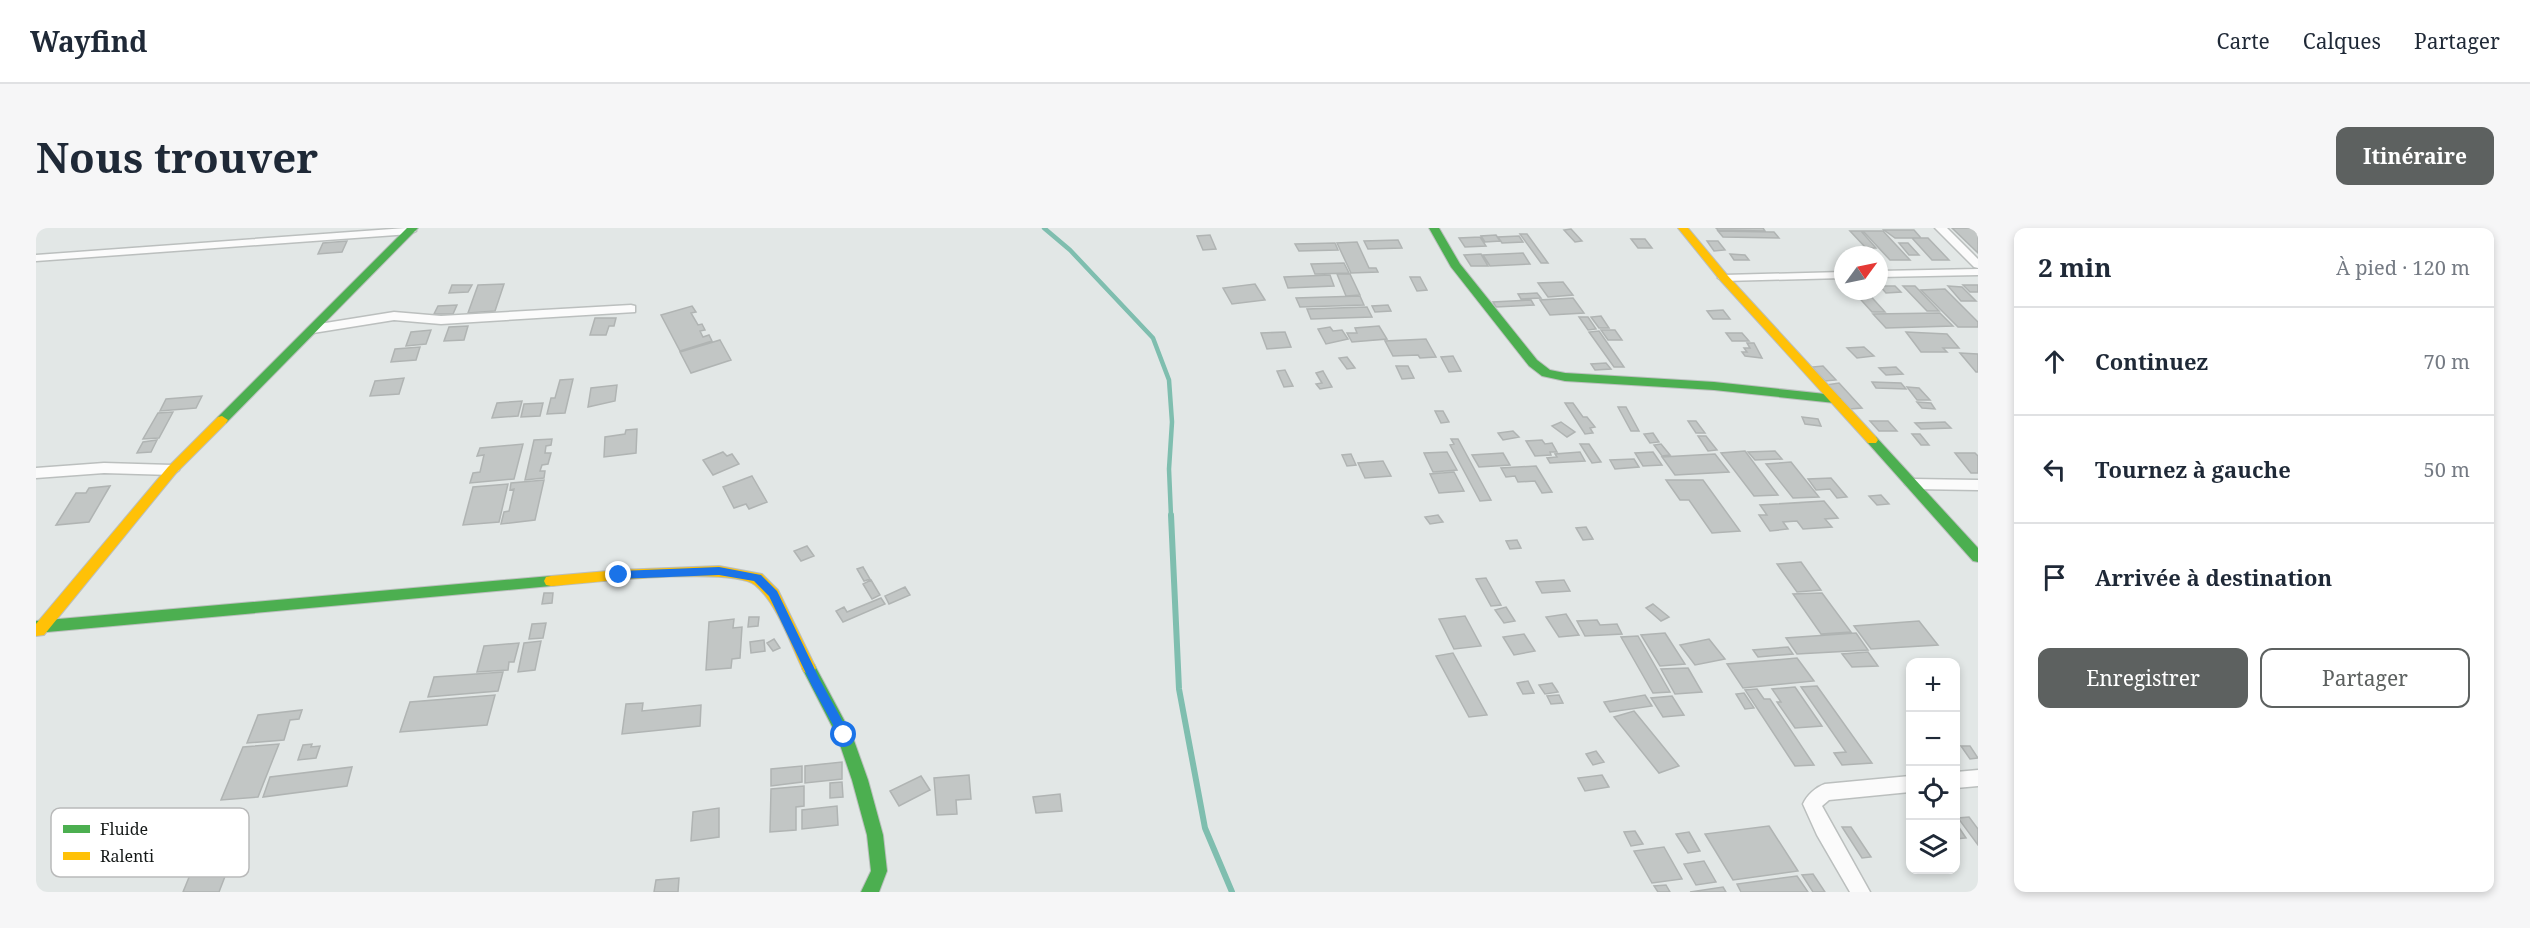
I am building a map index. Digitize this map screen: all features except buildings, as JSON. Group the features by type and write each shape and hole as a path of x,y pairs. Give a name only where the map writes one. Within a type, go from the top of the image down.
{"street":[{"path":"1434,228 1455,265 1533,363 1546,373 1565,377 1714,386 1835,399"},
{"path":"1683,228 1724,278 1978,557"},
{"path":"1941,228 1978,265"},
{"path":"36,258 411,230"},
{"path":"39,629 172,470 411,230"},
{"path":"1888,274 1978,272"},
{"path":"1724,278 1834,275"},
{"path":"313,329 394,316 441,320 631,309"},
{"path":"36,473 105,468 172,470"},
{"path":"1912,484 1978,485"},
{"path":"39,629 619,575 719,571 757,578 773,594 844,735 860,780 875,835 879,871 870,892"},
{"path":"1960,780 1978,778"},
{"path":"1861,892 1823,829 1812,804 1825,792 1906,784"}],"waterway":[{"path":"1044,228 1070,250 1153,338 1169,380 1172,422 1169,469 1171,516"},
{"path":"1171,515 1179,689 1205,828 1232,892"}],"traffic: fast":[{"path":"222,420 413,228"},
{"path":"1434,228 1455,265 1533,363 1546,373 1565,377 1714,386 1835,399"},
{"path":"1872,440 1978,557"},
{"path":"36,627 551,581"},
{"path":"809,668 844,735 860,780 875,835 879,871 870,892"}],"traffic: slow":[{"path":"1683,228 1724,278 1872,440"},
{"path":"39,631 172,470 222,420"},
{"path":"551,581 619,575 719,571 757,578 773,594 809,668"}],"route":[{"path":"619,575 719,571 757,578 773,594 844,735"}]}
